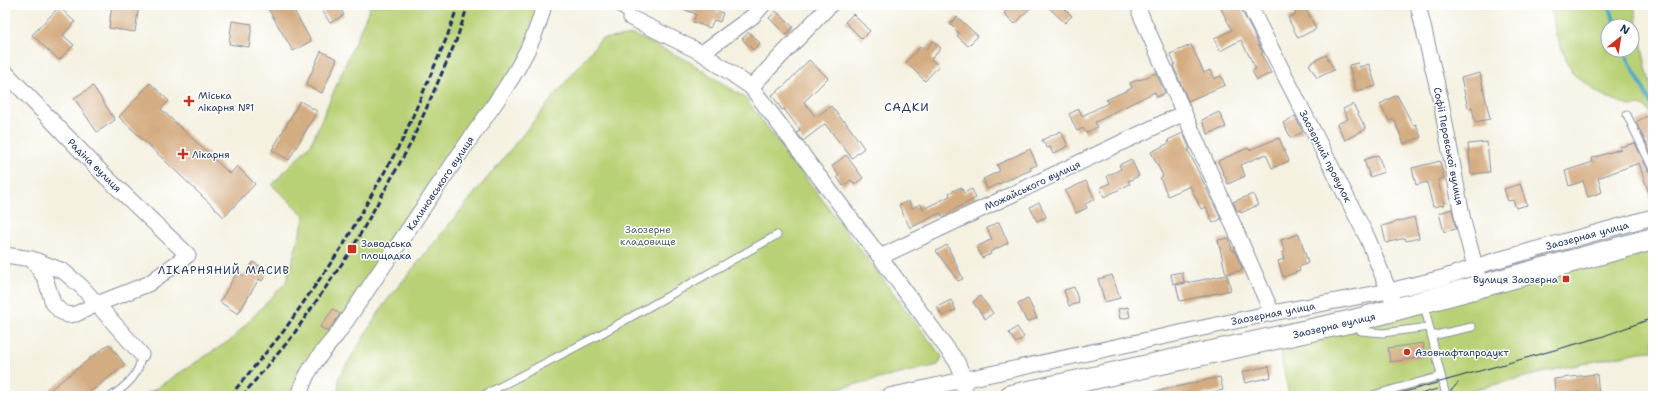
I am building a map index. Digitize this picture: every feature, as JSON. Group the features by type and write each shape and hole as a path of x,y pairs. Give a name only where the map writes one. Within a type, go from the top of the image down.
{"main road":[{"name":"Заозерна вулиця","path":"1011,396 1353,321 1393,300 1423,302 1653,239"}],"street":[{"name":"Калиновського вулиця","path":"300,396 308,374 316,361 338,333 477,129 528,51 538,28 544,5"},
{"path":"702,53 753,16 763,5"},
{"path":"751,87 830,5"},
{"name":"Заозерний провулок","path":"1249,5 1368,239 1393,300"},
{"name":"Софіі Перовської вулиця","path":"1418,5 1441,102 1463,221 1481,287"},
{"path":"1140,13 1272,313"},
{"path":"631,18 702,53 751,87 880,257 957,362 966,396"},
{"name":"Радіна вулиця","path":"5,72 103,174 188,255 148,284 97,304"},
{"name":"Можайського вулиця","path":"880,257 1184,113"},
{"name":"Заозерная улица","path":"889,396 1272,313 1393,300 1442,278 1475,266 1653,216"},
{"path":"5,255 32,259 63,271 82,287 141,354"},
{"path":"32,259 45,278 53,303 60,311 68,315 76,314 97,304"}],"lane":[{"path":"616,5 631,18"},
{"path":"1628,115 1653,169"},
{"path":"482,396 597,336 777,235"},
{"path":"1423,302 1446,396"},
{"path":"1353,321 1361,331 1383,333 1429,327"},
{"path":"1432,336 1472,327"},
{"path":"112,396 132,381 141,364 141,354"},
{"path":"1369,396 1441,376"}],"green space":[{"path":"371,5 548,5 541,29 315,361 307,396 144,396 232,339 286,282 305,216 272,185 311,144"},
{"path":"1550,5 1634,5 1637,18 1600,18 1600,58 1640,58 1640,36 1653,95 1653,116 1647,109 1640,105 1629,106 1600,94 1572,73 1556,35"},
{"name":"Заозерне кладовище","path":"634,35 688,61 745,98 942,357 938,365 806,396 338,396 339,377 384,304 601,39"},
{"path":"1653,244 1653,351 1640,352 1562,368 1464,392 1461,396 1289,396 1278,339"}],"building":[{"path":"112,5 139,5 135,32 109,28"},
{"path":"266,5 291,5 311,41 293,51"},
{"path":"319,5 338,5 344,15 330,23"},
{"path":"675,5 709,5 708,8 723,13 720,22 714,20 710,28 693,22 696,14"},
{"path":"1012,5 1033,5 1015,24 1004,13"},
{"path":"1046,5 1061,5 1072,16 1065,23"},
{"path":"1219,5 1239,5 1263,53 1261,54 1271,73 1257,80 1252,71 1256,69 1241,40 1220,51 1214,39 1232,30"},
{"path":"1292,5 1304,5 1316,29 1298,38 1288,18 1296,14"},
{"path":"59,7 75,22 63,35 74,45 59,60 32,35"},
{"path":"776,11 793,27 786,35 769,18"},
{"path":"853,14 870,31 862,39 845,22"},
{"path":"957,17 978,36 968,46 957,36 959,33 950,24"},
{"path":"232,21 252,24 249,47 229,44"},
{"path":"749,32 760,43 753,50 742,39"},
{"path":"933,41 941,48 931,59 939,66 925,81 906,62 921,46 925,50"},
{"path":"1191,45 1204,73 1210,70 1214,79 1221,76 1225,85 1188,101 1170,54"},
{"path":"321,51 337,59 322,93 306,85"},
{"path":"1326,55 1334,70 1317,78 1309,64"},
{"path":"809,60 828,78 804,102 816,117 831,106 843,121 844,120 864,148 852,158 825,124 803,141 797,133 800,130 784,109 782,110 772,95 783,87"},
{"path":"1358,63 1359,67 1369,64 1376,86 1356,91 1349,65"},
{"path":"1156,73 1165,93 1157,97 1155,92 1110,114 1095,122 1097,127 1086,133 1083,128 1077,131 1069,114 1079,109 1082,116 1108,103 1106,100 1132,88 1130,83"},
{"path":"1480,73 1490,119 1475,122 1472,107 1468,108 1461,78"},
{"path":"150,83 169,101 161,109 230,174 237,166 255,184 224,217 119,117"},
{"path":"93,86 115,120 97,132 74,98"},
{"path":"1397,95 1413,125 1416,124 1421,137 1404,144 1394,119 1389,121 1380,104"},
{"path":"300,101 317,111 289,160 272,150"},
{"path":"1353,104 1366,129 1345,140 1337,124 1348,119 1343,109"},
{"path":"1219,112 1226,127 1208,134 1202,120"},
{"path":"1649,115 1653,122 1653,157 1636,122"},
{"path":"1295,116 1303,132 1291,138 1283,123"},
{"path":"1061,131 1068,146 1053,154 1050,147 1047,148 1042,140"},
{"path":"1183,133 1190,149 1188,150 1221,219 1213,223 1206,207 1201,209 1190,186 1168,196 1160,178 1163,176 1151,152 1169,143 1168,140"},
{"path":"1279,138 1289,161 1272,168 1266,154 1241,165 1245,176 1228,184 1218,161 1248,148 1249,150"},
{"path":"1487,142 1490,172 1471,174 1468,144"},
{"path":"1635,143 1648,171 1653,174 1653,200 1651,200 1639,163 1598,178 1602,192 1588,197 1583,181 1569,186 1565,171 1593,162 1592,158"},
{"path":"1030,149 1037,165 1030,168 1031,170 987,189 983,179 1000,171 997,165"},
{"path":"846,155 863,178 855,184 851,180 843,186 837,177 839,176 832,166"},
{"path":"1378,155 1384,172 1370,177 1364,160"},
{"path":"1131,159 1139,176 1128,181 1130,184 1104,197 1100,188 1110,183 1107,176 1121,169 1119,165"},
{"path":"1440,161 1444,178 1438,180 1444,205 1433,207 1427,182 1416,185 1412,168"},
{"path":"1086,181 1095,199 1085,204 1087,208 1076,213 1065,191"},
{"path":"1520,184 1527,205 1516,208 1513,200 1508,201 1504,189"},
{"path":"961,187 964,193 972,189 976,198 942,216 940,213 910,228 899,205 909,201 912,208 921,204 923,209 950,196 949,193"},
{"path":"1253,194 1258,205 1241,213 1240,210 1237,211 1233,202"},
{"path":"1039,202 1046,217 1037,221 1030,207"},
{"path":"1452,209 1456,229 1444,232 1439,213"},
{"path":"1414,217 1419,238 1406,241 1405,238 1386,243 1382,226"},
{"path":"999,222 1008,243 982,258 977,247 992,239 987,228"},
{"path":"1299,234 1308,263 1299,267 1300,271 1283,277 1278,261 1284,259 1282,253 1285,252 1281,240"},
{"path":"1229,238 1232,250 1234,250 1243,270 1226,274 1218,240"},
{"path":"947,245 963,279 958,281 936,251"},
{"path":"253,262 268,271 262,281 259,279 238,314 220,302 237,272 244,276"},
{"path":"1182,272 1184,282 1173,284 1171,274"},
{"path":"1112,275 1120,298 1105,302 1098,279"},
{"path":"1227,275 1231,290 1180,301 1176,285"},
{"path":"1074,287 1079,303 1069,306 1064,290"},
{"path":"980,296 993,313 985,319 973,302"},
{"path":"1028,299 1037,318 1027,322 1018,304"},
{"path":"951,300 956,310 942,316 937,307"},
{"path":"1128,307 1130,317 1120,319 1118,309"},
{"path":"333,309 340,314 328,332 320,327"},
{"path":"1017,327 1024,337 1016,343 1009,333"},
{"path":"1423,343 1425,357 1390,362 1388,348"},
{"path":"109,344 125,365 85,396 42,396"},
{"path":"1269,366 1271,377 1245,383 1242,372"},
{"path":"1597,374 1599,396 1582,396 1581,392 1555,394 1554,379"},
{"path":"1220,377 1223,390 1194,396 1155,396 1154,392"}],"waterway":[{"path":"1609,5 1613,18"},
{"path":"1627,58 1653,107"}],"tram line":[{"path":"1390,396 1601,337 1653,318"},
{"path":"1446,396 1458,383"},
{"path":"1414,396 1437,389"}],"railway":[{"path":"230,396 283,332 344,244 403,139 447,37 458,5"},
{"path":"242,396 291,338 352,249 411,143 456,41 468,5"}],"place":[{"name":"Міська лікарня №1","path":"189,101"},
{"name":"Лікарня","path":"183,154"},
{"name":"Заводська площадка","path":"352,249"},
{"name":"Вулиця Заозерна","path":"1566,279"},
{"name":"Азовнафтапродукт","path":"1407,352"}],"district":[{"name":"САДКИ","path":"907,107"},
{"name":"ЛІКАРНЯНИЙ МАСИВ","path":"224,270"}]}
